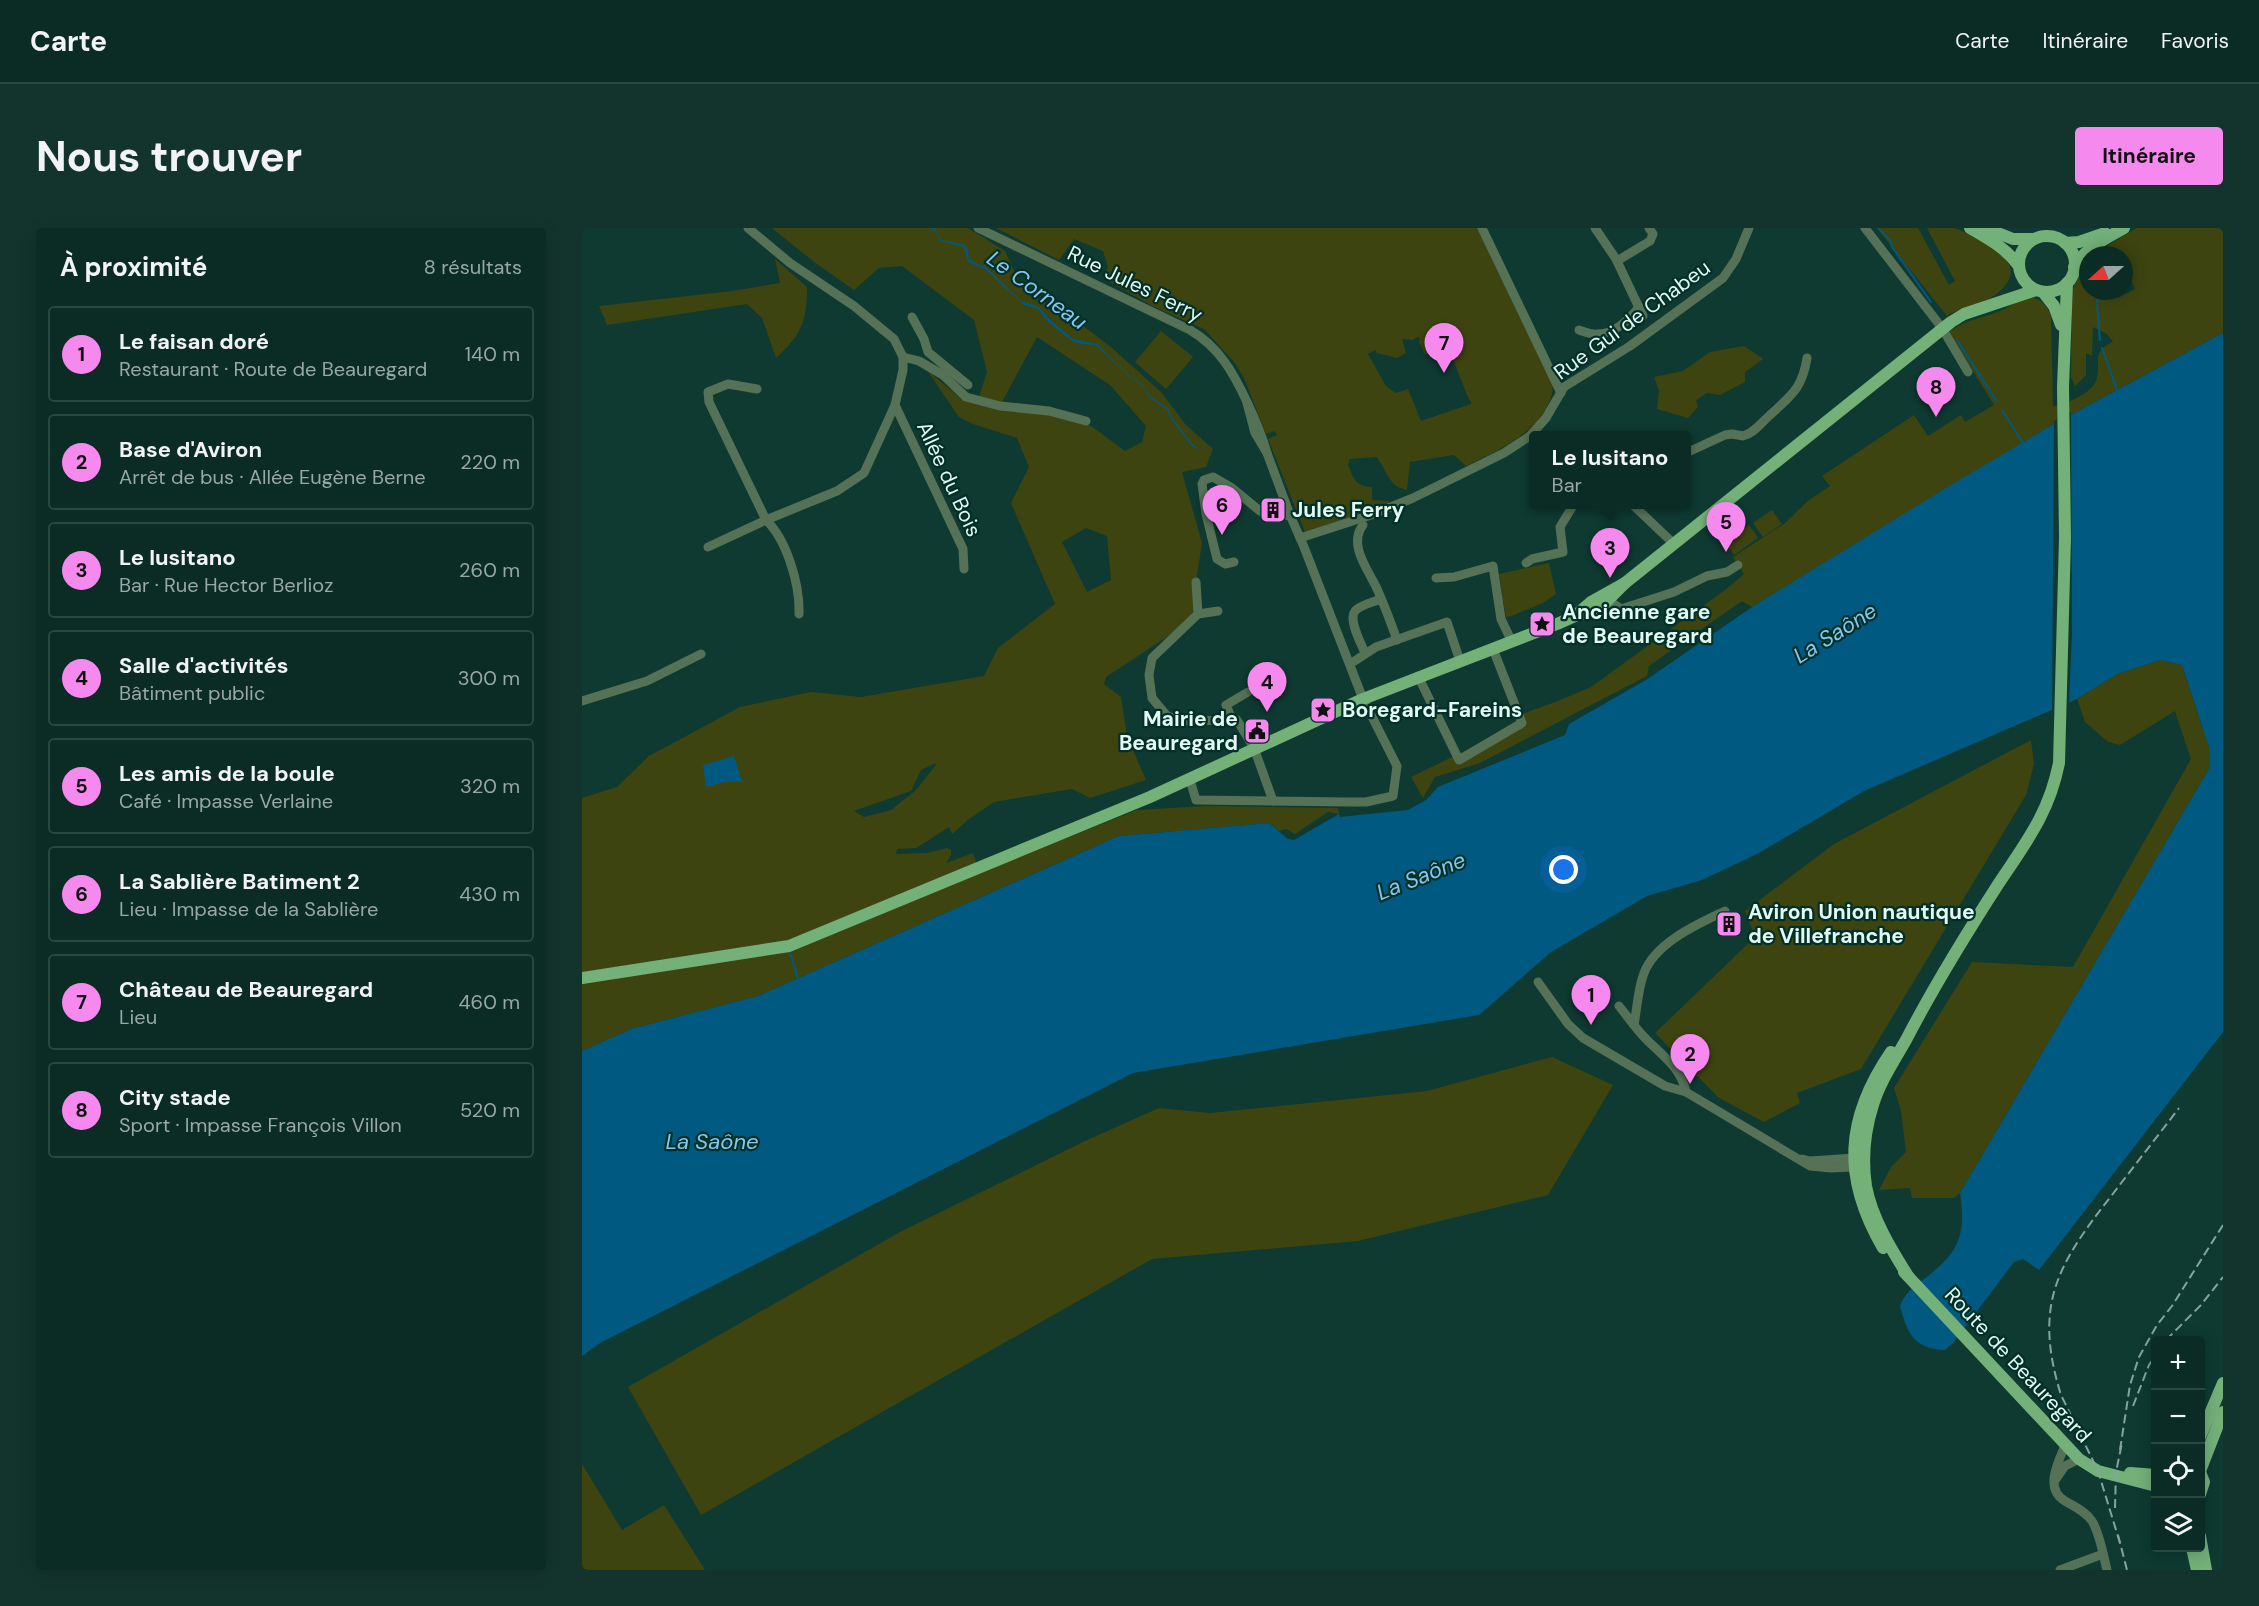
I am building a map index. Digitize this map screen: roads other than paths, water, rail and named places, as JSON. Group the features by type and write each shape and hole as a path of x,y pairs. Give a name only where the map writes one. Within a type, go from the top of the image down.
{"main road":[{"path":"1970,228 2008,252 2030,286 2039,291 2054,306 2063,340"},
{"path":"1985,228 2013,239 2033,240 2050,236 2065,243 2071,250 2074,267"},
{"path":"2065,243 2079,242 2117,228"},
{"path":"2063,340 2067,283 2074,267 2079,259 2094,246 2124,228"},
{"path":"1995,304 2012,290 2020,270 2022,251 2033,240"},
{"path":"582,978 789,946 1190,780 1254,748 1418,676 1575,616 1598,610 1604,601 1625,583 1942,328 1964,314 2039,291 2056,290 2067,283"},
{"name":"Route de Beauregard","path":"2063,340 2065,538 2060,762 2054,789 2047,806 1924,1005 1877,1094 1857,1163 1872,1209 1908,1276 2079,1459 2088,1466 2106,1473 2151,1485"},
{"path":"2205,1425 2223,1383"},
{"path":"2205,1459 2223,1412"},
{"name":"Route de Beauregard","path":"2106,1473 2151,1475"},
{"path":"2193,1552 2197,1570"},
{"path":"2203,1552 2206,1570"}],"street":[{"path":"708,547 837,491 864,473 894,405 903,370 903,357 894,339 854,306 790,262 748,228"},
{"name":"Rue Jules Ferry","path":"978,228 1190,330 1206,339 1230,369 1247,403 1255,432 1267,453 1363,699 1397,766 1394,796 1366,802 1273,801"},
{"path":"1482,228 1552,375 1562,390"},
{"path":"1579,330 1596,335 1602,334 1641,311 1617,261 1594,228"},
{"path":"1617,261 1650,241 1653,234 1649,228"},
{"name":"Rue Gui de Chabeu","path":"1534,431 1546,418 1562,390 1630,346 1723,278 1736,259 1749,228"},
{"path":"1865,228 1942,328 1968,372"},
{"path":"912,318 928,352 968,385"},
{"path":"919,361 928,352"},
{"path":"903,357 919,361 943,375 966,397 1000,406 1049,411 1086,421"},
{"path":"1691,451 1725,435 1743,436 1755,430 1790,398 1805,372 1807,358"},
{"path":"757,389 728,384 708,392 709,402 766,520 775,529 797,579 800,597 799,614"},
{"name":"Allée du Bois","path":"894,405 963,549 964,569"},
{"name":"Rue Gui de Chabeu","path":"1300,538 1395,506 1504,453 1529,437"},
{"path":"1234,562 1225,564 1217,559 1206,514 1202,484 1204,480 1213,477 1270,516 1290,516"},
{"path":"1526,563 1532,559 1563,552 1560,527 1571,509"},
{"path":"1637,509 1674,544"},
{"path":"1363,525 1358,536 1360,552 1382,599 1397,640"},
{"path":"1604,601 1613,611 1621,609 1674,592 1707,576 1727,572 1738,565"},
{"path":"1436,578 1454,577 1493,566 1501,616 1512,642"},
{"path":"1196,582 1198,614"},
{"path":"1365,653 1353,621 1353,614 1356,609 1382,599"},
{"path":"1190,780 1196,800 1273,801 1254,748 1237,720 1182,721 1167,716 1152,698 1149,675 1152,658 1198,614 1218,612"},
{"path":"1350,664 1365,653 1447,622 1460,661"},
{"path":"1418,676 1459,760 1522,723 1493,649"},
{"path":"582,701 646,681 701,654"},
{"path":"1232,719 1226,705 1248,692"},
{"path":"1634,1025 1644,972 1661,949 1684,931 1725,911"},
{"path":"1538,982 1568,1024 1583,1038 1665,1086 1686,1092 1794,1158 1857,1163"},
{"path":"1619,1005 1644,1037 1677,1068 1684,1080 1686,1092"},
{"path":"2065,1446 2054,1472 2056,1491 2062,1499 2083,1511 2092,1522 2107,1570"},
{"path":"2055,1481 2065,1466 2079,1459"},
{"path":"2060,1570 2103,1554"}],"water":[{"path":"931,228 935,228 941,240 965,245 969,260 986,267 1021,301 1039,307 1048,318 1073,339 1097,344 1131,377 1144,386 1151,397 1169,409 1171,416 1194,446 1204,450 1193,447 1170,417 1168,410 1150,398 1144,387 1131,378 1096,345 1072,341 1046,320 1038,309 1024,305 985,269 968,262 964,247 940,241 937,233"},
{"name":"La Saône","path":"2223,333 2223,1032 2039,1270 2023,1259 2014,1262 1953,1343 1945,1350 1934,1349 1919,1343 1909,1332 1900,1306 1908,1292 1939,1267 1954,1249 1961,1230 1960,1193 2210,767 2209,747 2182,665 2160,660 2117,674 2077,699 1864,791 1757,854 1702,880 1647,896 1551,952 1479,1015 1133,1073 600,1343 582,1356 582,1051 631,1029 758,996 1119,836 1269,823 1288,839 1294,840 1339,814 1340,817 1408,810 1426,800 1438,787 1565,735 1569,724 1646,680 1752,607 1951,485 2052,425"},
{"path":"734,756 742,782 724,782 706,787 703,765"}],"waterway":[{"path":"1878,228 1890,240 1892,247 1931,302"},
{"path":"2098,300 2100,340"},
{"path":"1957,340 1996,400"},
{"path":"2102,348 2117,390"},
{"path":"2002,410 2023,443"},
{"path":"790,953 798,978"}],"railway":[{"path":"2120,1543 2098,1471 2061,1395 2049,1336 2050,1311 2055,1288 2064,1265 2077,1243 2179,1108"},
{"path":"2120,1450 2130,1385 2139,1357 2157,1325 2172,1306 2223,1225"},
{"path":"2170,1336 2201,1305 2223,1277"},
{"path":"2133,1406 2151,1362"},
{"path":"2115,1508 2116,1472 2122,1443"},
{"path":"2118,1535 2127,1570"}],"place":[{"name":"Château de Beauregard","path":"1444,373"},
{"name":"City stade","path":"1936,417"},
{"name":"Jules Ferry","path":"1273,510"},
{"name":"La Sablière Batiment 2","path":"1222,535"},
{"name":"Les amis de la boule","path":"1726,552"},
{"name":"Le lusitano","path":"1610,578"},
{"name":"Ancienne gare de Beauregard","path":"1542,624"},
{"name":"Boregard-Fareins","path":"1323,710"},
{"name":"Salle d'activités","path":"1267,712"},
{"name":"Mairie de Beauregard","path":"1257,731"},
{"name":"Aviron Union nautique de Villefranche","path":"1729,924"},
{"name":"Le faisan doré","path":"1591,1025"},
{"name":"Base d'Aviron","path":"1690,1084"}],"water label":[{"name":"Le Corneau","path":"1037,290"}]}
